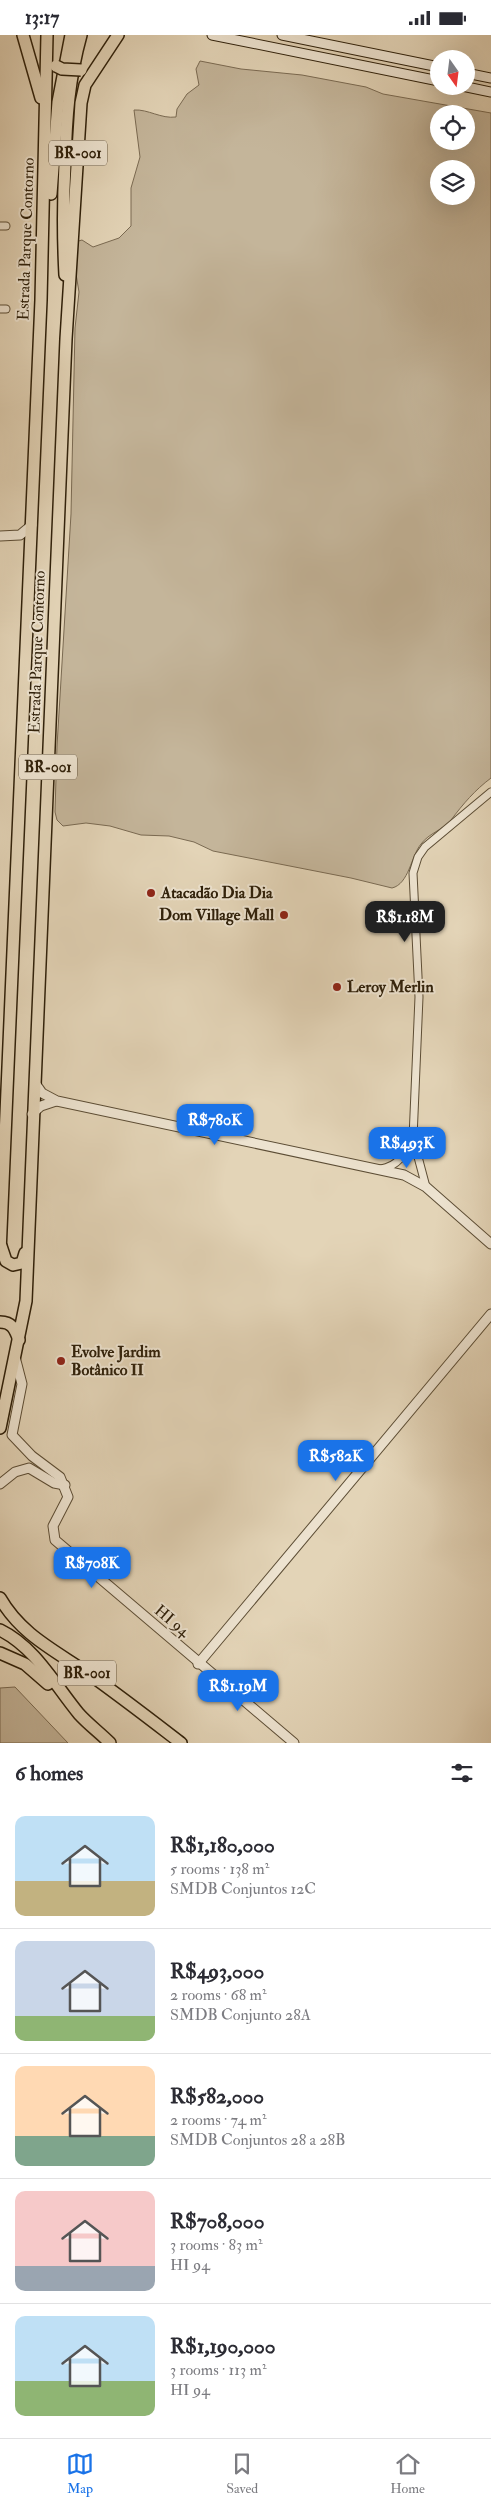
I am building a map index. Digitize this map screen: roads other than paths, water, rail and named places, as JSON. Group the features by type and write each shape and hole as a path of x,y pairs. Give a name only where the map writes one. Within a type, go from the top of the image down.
{"highway":[{"path":"24,35 38,83 46,122"},
{"name":"Estrada Parque Contorno","path":"0,1250 40,321 47,35"},
{"path":"40,321 48,267 58,102 71,35"},
{"name":"BR-001","path":"68,312 63,241 67,110 71,77 81,35"},
{"name":"Estrada Parque Contorno","path":"0,1428 26,1301 32,1114 35,1083 68,312 81,103 85,85 118,35"},
{"path":"47,54 56,66 62,69 81,69 99,63"},
{"path":"0,1250 6,1261 13,1265 22,1263 27,1246"},
{"path":"0,1322 6,1322 15,1328 19,1340"},
{"name":"BR-001","path":"0,1598 20,1626 38,1641 88,1673 181,1743"},
{"name":"BR-001","path":"0,1631 23,1646 38,1660 81,1715 110,1743"},
{"path":"0,1653 25,1664 37,1673 81,1715"}],"street":[{"path":"212,35 430,79"},
{"path":"282,35 430,65"},
{"path":"475,75 491,78"},
{"path":"475,89 491,92"},
{"path":"0,536 20,535 32,525"},
{"path":"20,535 31,543"},
{"path":"426,1187 413,1138 419,997 414,873 418,857 425,847 491,792"},
{"path":"35,1083 42,1093 57,1101 404,1175 426,1187 491,1244"},
{"path":"32,1114 41,1106 57,1101"},
{"path":"379,1169 392,1166 399,1161 413,1138"},
{"path":"198,1664 491,1315"},
{"path":"15,1356 22,1384 12,1435 32,1456 60,1477 65,1485"},
{"path":"0,1484 15,1472 29,1468 54,1483 65,1485"},
{"name":"HI 94","path":"65,1485 68,1497 53,1526 55,1540 198,1664 294,1743"}],"place":[{"name":"Atacadão Dia Dia","path":"151,893"},
{"name":"Dom Village Mall","path":"284,915"},
{"name":"Leroy Merlin","path":"337,987"},
{"name":"Evolve Jardim Botânico II","path":"61,1361"}]}
